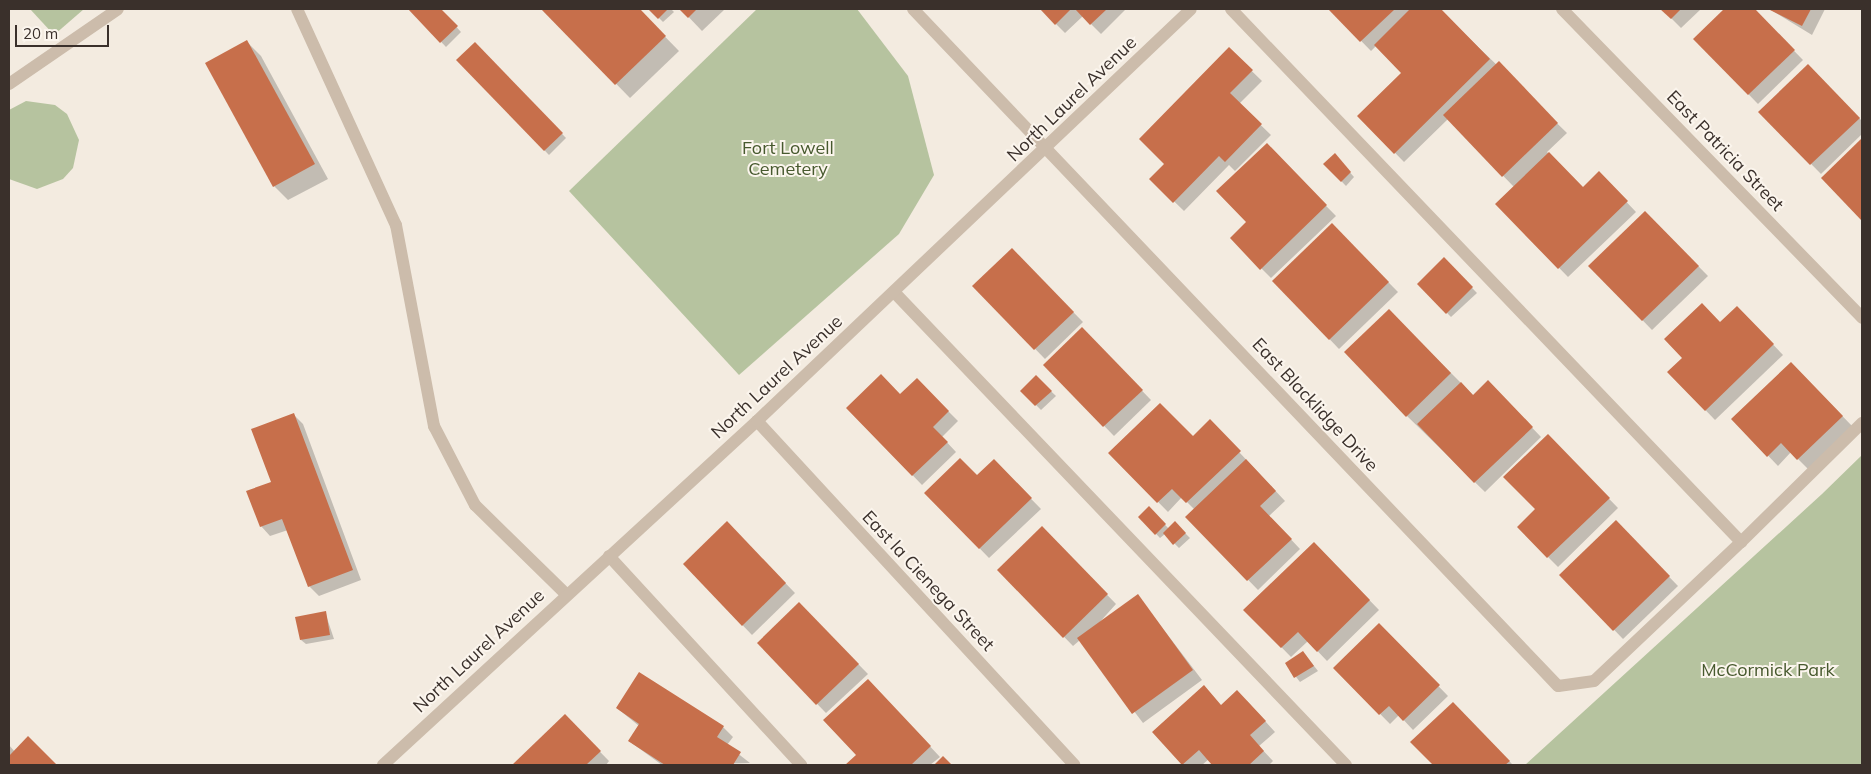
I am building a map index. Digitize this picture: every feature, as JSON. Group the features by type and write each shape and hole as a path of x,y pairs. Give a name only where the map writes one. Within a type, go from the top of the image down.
{"street":[{"path":"9,84 118,9"},
{"path":"297,9 396,225 434,426 475,505 566,594"},
{"name":"East Blacklidge Drive","path":"912,9 1048,148 1558,686 1594,681 1742,542"},
{"name":"North Laurel Avenue","path":"383,765 566,594 757,421 1048,148 1191,9"},
{"path":"1230,9 1742,542 1862,423"},
{"name":"East Patricia Street","path":"1562,9 1862,318"},
{"path":"894,292 1346,765"},
{"name":"East la Cienega Street","path":"757,421 1074,765"},
{"path":"609,556 802,765"}],"green space":[{"path":"30,9 84,9 54,35"},
{"name":"Fort Lowell Cemetery","path":"757,9 857,9 908,76 934,175 899,234 739,375 569,191"},
{"path":"26,101 55,105 67,114 79,140 73,168 63,179 37,189 9,179 9,110"},
{"name":"McCormick Park","path":"1862,455 1862,765 1525,765 1822,494"}],"building":[{"path":"408,9 441,9 458,26 440,43"},
{"path":"541,9 640,9 666,36 615,85"},
{"path":"648,9 668,9 658,19"},
{"path":"679,9 697,9 688,18"},
{"path":"1040,9 1071,9 1055,25"},
{"path":"1075,9 1107,9 1090,25"},
{"path":"1328,9 1395,9 1360,42"},
{"path":"1410,9 1441,9 1490,59 1394,154 1357,116 1401,73 1374,45"},
{"path":"1660,9 1681,9 1671,19"},
{"path":"1724,9 1755,9 1795,50 1748,95 1693,39"},
{"path":"1768,9 1811,9 1802,26"},
{"path":"247,40 315,164 273,187 205,63"},
{"path":"475,42 563,133 544,151 456,60"},
{"path":"1229,47 1253,70 1230,93 1262,124 1225,162 1219,156 1173,203 1149,179 1164,164 1139,139"},
{"path":"1499,61 1558,123 1502,177 1443,115"},
{"path":"1808,64 1860,118 1810,165 1758,112"},
{"path":"1862,138 1862,221 1821,178"},
{"path":"1267,143 1327,205 1260,270 1230,238 1246,222 1216,191"},
{"path":"1549,152 1583,187 1599,171 1628,201 1558,269 1495,204"},
{"path":"1335,153 1351,172 1341,182 1323,164"},
{"path":"1645,211 1699,266 1642,321 1588,266"},
{"path":"1332,223 1389,282 1329,340 1272,281"},
{"path":"1012,248 1074,312 1034,350 972,286"},
{"path":"1444,257 1473,287 1446,314 1417,284"},
{"path":"1702,303 1720,322 1737,306 1774,344 1705,411 1667,372 1682,358 1664,339"},
{"path":"1389,309 1451,373 1406,417 1344,352"},
{"path":"1082,327 1143,390 1103,427 1043,365"},
{"path":"1791,362 1843,416 1797,460 1781,443 1767,457 1731,419"},
{"path":"881,374 900,394 917,378 949,411 933,427 948,442 912,476 846,408"},
{"path":"1036,375 1052,391 1035,406 1020,391"},
{"path":"1488,380 1533,427 1474,483 1417,424 1461,382 1473,395"},
{"path":"1160,403 1193,436 1210,419 1241,451 1186,503 1172,489 1157,503 1108,453"},
{"path":"294,413 353,570 308,587 282,519 260,527 246,491 271,482 251,429"},
{"path":"1548,434 1610,498 1547,558 1517,527 1535,509 1503,477"},
{"path":"960,458 977,475 994,459 1032,498 979,549 924,493"},
{"path":"1246,459 1276,491 1260,506 1292,539 1247,581 1185,517"},
{"path":"1149,506 1166,524 1155,535 1138,517"},
{"path":"1616,520 1670,576 1613,631 1559,575"},
{"path":"727,521 786,583 742,626 683,564"},
{"path":"1175,521 1186,533 1173,545 1163,533"},
{"path":"1042,526 1108,594 1063,638 997,570"},
{"path":"1314,542 1370,600 1317,652 1298,632 1281,648 1243,610"},
{"path":"1138,594 1193,670 1132,714 1077,638"},
{"path":"799,602 859,664 816,705 757,643"},
{"path":"326,611 330,635 300,640 295,617"},
{"path":"1379,623 1440,685 1403,721 1389,706 1379,715 1333,668"},
{"path":"1303,651 1314,666 1294,678 1285,663"},
{"path":"639,672 724,726 717,737 741,752 733,765 665,765 628,741 639,724 616,708"},
{"path":"868,679 931,746 911,765 845,765 856,755 823,720"},
{"path":"1204,685 1221,705 1237,690 1266,721 1250,735 1264,751 1249,765 1212,765 1199,750 1182,765 1152,732"},
{"path":"1453,702 1510,761 1505,765 1433,765 1410,742"},
{"path":"565,714 601,751 586,765 512,765"},
{"path":"28,736 57,765 9,765 9,756"},
{"path":"943,756 952,765 934,765"}]}
